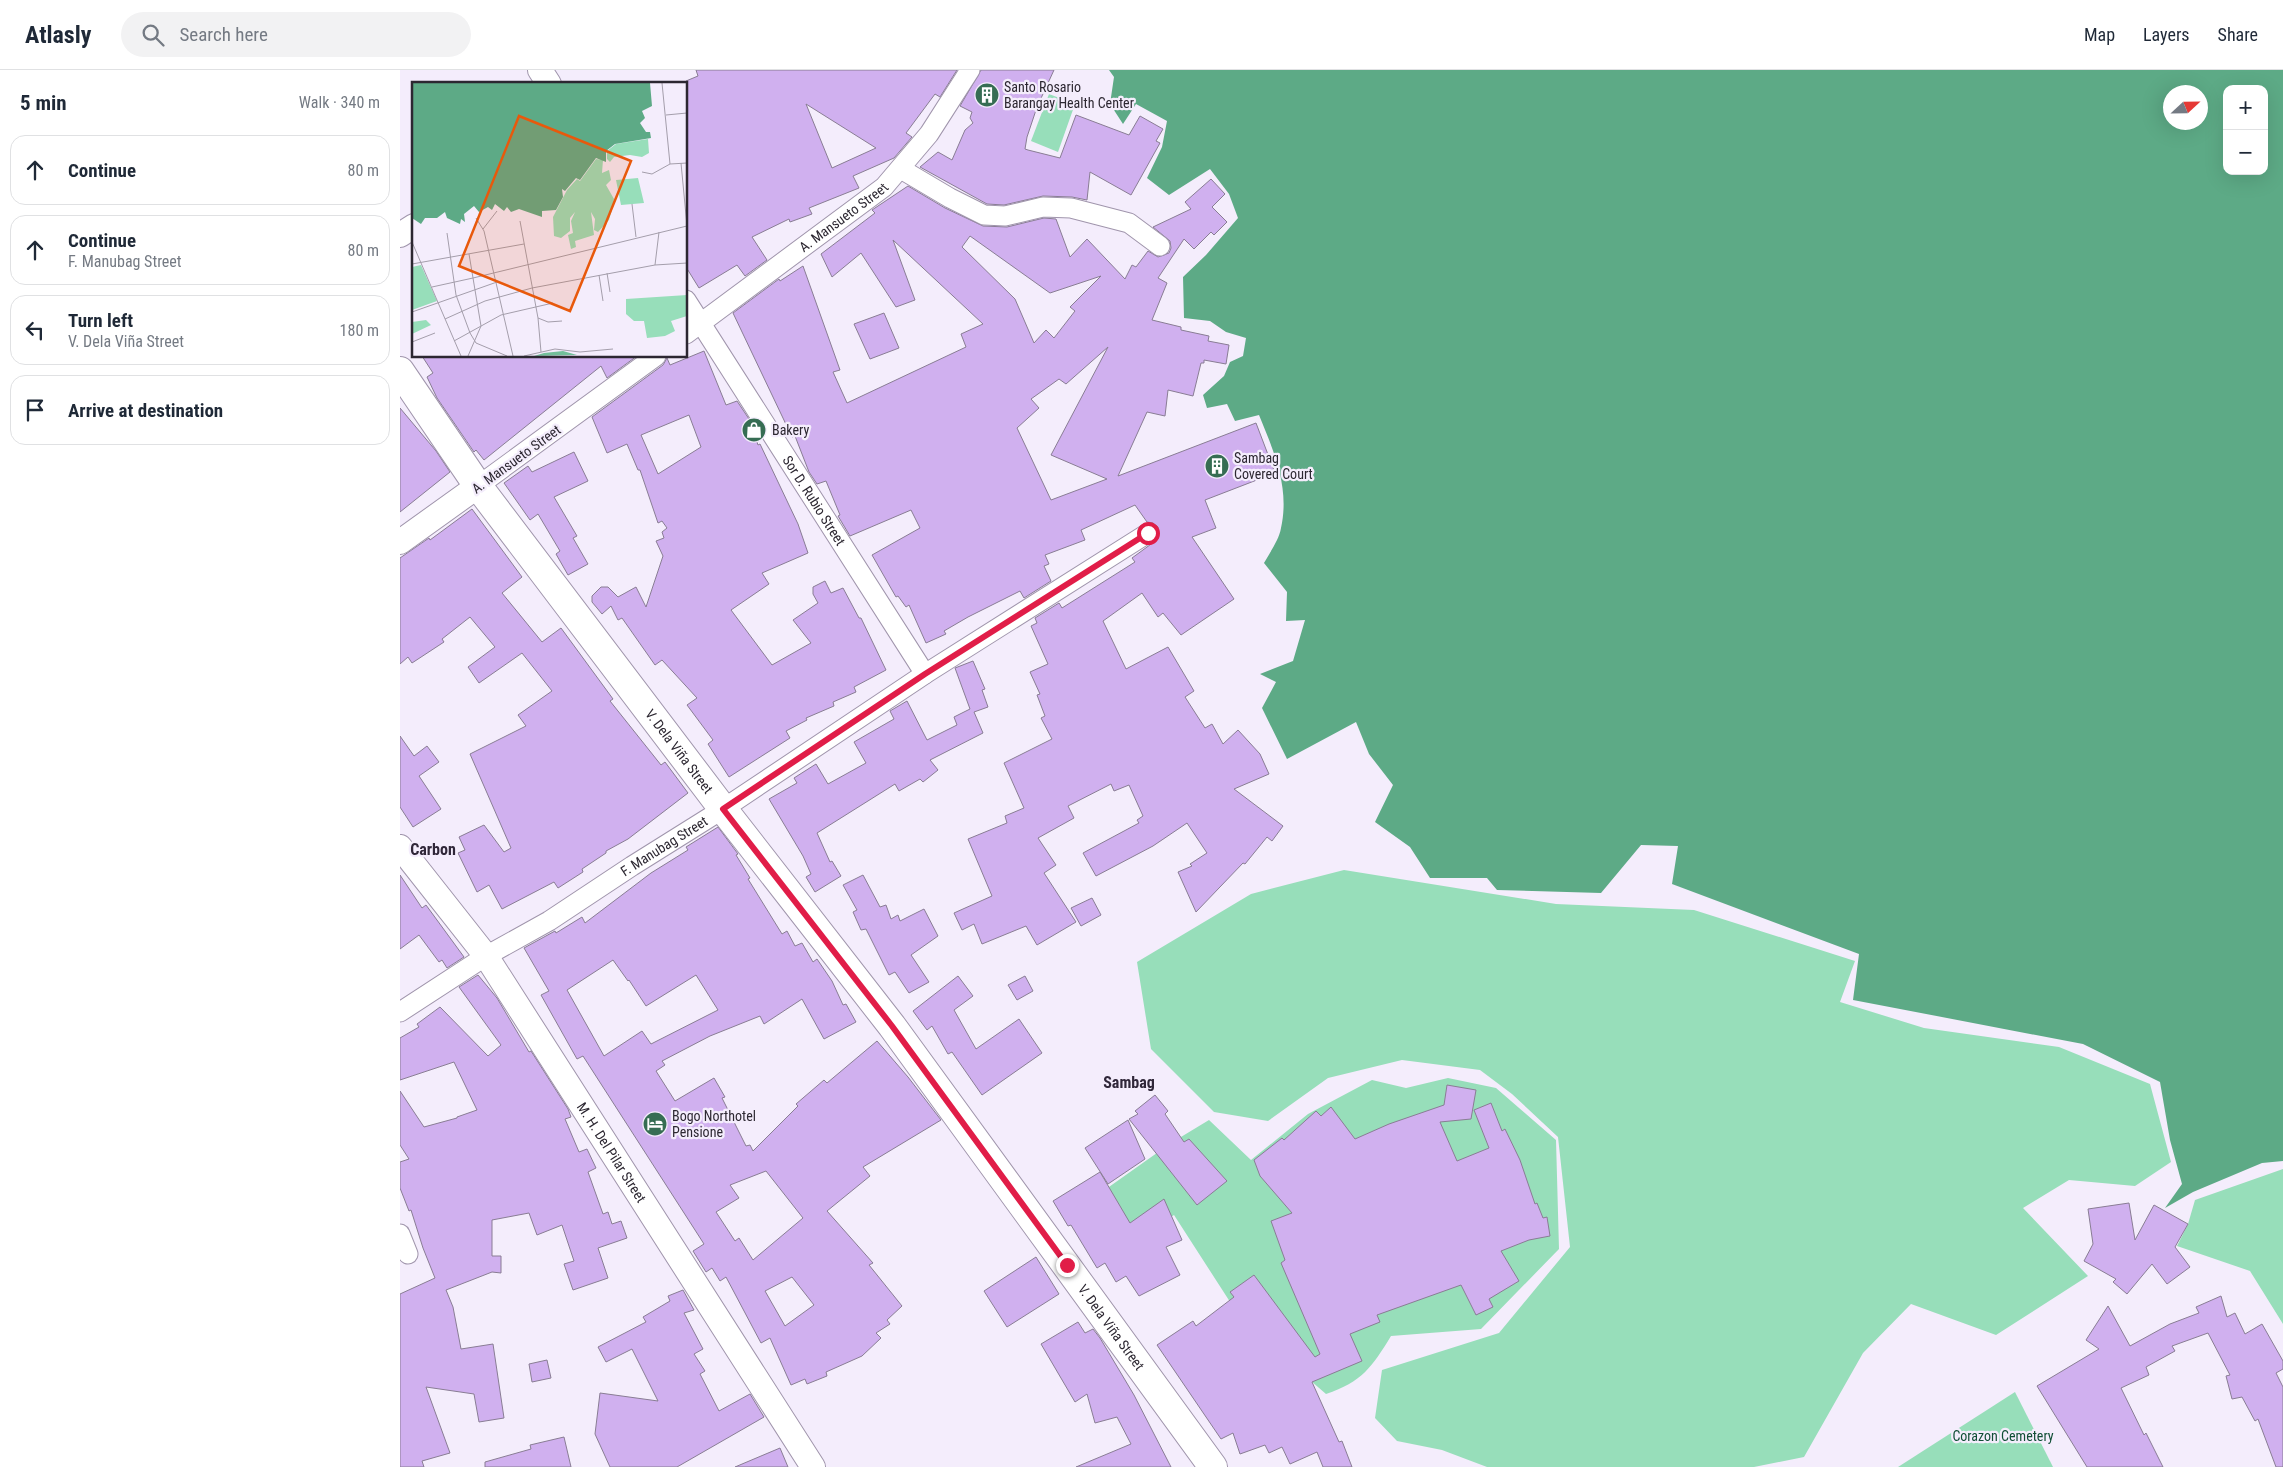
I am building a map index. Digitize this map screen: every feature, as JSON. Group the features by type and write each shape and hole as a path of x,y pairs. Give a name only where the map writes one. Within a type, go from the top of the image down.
{"main road":[{"name":"V. Dela Viña Street","path":"400,372 478,486 723,809 892,1026 1213,1467"}],"street":[{"path":"540,70 548,82"},
{"name":"A. Mansueto Street","path":"694,328 884,187 929,134 970,70"},
{"path":"901,169 950,198 984,215 1005,216 1044,207 1071,208 1129,223 1160,246"},
{"path":"400,235 412,227"},
{"name":"Sor D. Rubio Street","path":"688,307 694,328 925,674"},
{"name":"A. Mansueto Street","path":"400,542 653,358"},
{"name":"F. Manubag Street","path":"400,1012 486,956 549,921 723,809 925,674 1148,533"},
{"name":"M. H. Del Pilar Street","path":"400,846 486,956 813,1467"},
{"path":"400,1234 408,1254"}],"green space":[{"path":"1049,94 1075,104 1058,152 1031,141"},
{"path":"1344,870 1556,904 1694,910 1855,961 1840,1002 1924,1028 2059,1047 2150,1084 2171,1162 2135,1186 2069,1180 2023,1208 2088,1276 1996,1335 1911,1304 1863,1353 1804,1457 1754,1467 1487,1467 1442,1450 1397,1441 1375,1418 1382,1370 1499,1333 1570,1247 1558,1137 1512,1094 1480,1070 1402,1060 1328,1078 1268,1121 1214,1112 1151,1049 1137,962 1251,894"},
{"path":"1448,1078 1496,1088 1556,1140 1559,1249 1481,1329 1391,1336 1372,1365 1365,1372 1349,1384 1326,1394 1243,1322 1174,1215 1111,1256 1075,1211 1171,1143 1209,1120 1251,1160 1308,1114 1372,1080 1406,1088"},
{"path":"2283,1169 2283,1324 2250,1271 2177,1246 2188,1224 2195,1200"},
{"name":"Corazon Cemetery","path":"2015,1392 2053,1467 1898,1467"}],"shaded area":[{"path":"1109,70 2283,70 2283,1161 2262,1163 2193,1192 2165,1208 2182,1184 2170,1140 2160,1082 2083,1044 1853,1000 1859,954 1672,884 1678,846 1641,845 1601,893 1497,890 1487,878 1430,878 1410,847 1375,822 1393,785 1369,754 1356,722 1287,759 1262,708 1276,682 1260,674 1293,661 1305,620 1286,621 1287,592 1264,563 1281,528 1283,498 1279,470 1259,415 1235,421 1227,404 1207,408 1203,395 1224,376 1230,362 1243,356 1246,338 1226,332 1210,321 1184,318 1183,277 1206,255 1238,218 1229,194 1210,169 1169,195 1147,178 1162,147 1167,121 1136,104 1123,124 1110,104 1114,77"}],"building":[{"path":"696,70 957,70 940,97 935,94 906,133 912,137 894,158 853,176 859,188 809,208 812,214 790,222 789,219 752,237 767,260 745,276 737,265 699,288 688,270 688,82 686,81 698,76","holes":["806,104 876,148 832,168"]},
{"path":"981,70 1054,70 1037,107 1027,137 1025,149 1028,150 1060,158 1076,115 1129,135 1140,116 1163,129 1156,141 1160,143 1131,195 1090,172 1087,200 1072,197 1043,196 1004,205 987,204 920,167 938,152 952,160 965,130 973,123 970,118 972,112 960,106"},
{"path":"1211,179 1225,194 1212,207 1227,222 1214,235 1211,232 1194,249 1184,239 1158,278 1167,283 1152,320 1181,327 1181,330 1209,336 1208,341 1229,345 1226,364 1204,360 1204,363 1201,363 1193,396 1168,390 1165,416 1147,412 1118,476 1256,423 1275,473 1205,500 1216,528 1192,537 1234,599 1181,635 1163,613 1158,617 1142,593 1103,621 1126,669 1168,647 1194,691 1185,697 1205,728 1212,724 1223,744 1238,730 1260,754 1269,774 1234,789 1283,826 1272,841 1267,837 1245,864 1243,863 1196,912 1178,872 1192,866 1190,864 1207,853 1187,823 1153,846 1096,876 1083,853 1139,823 1137,820 1143,816 1129,785 1114,791 1111,784 1068,806 1074,818 1038,838 1056,865 1044,873 1076,922 1037,945 1026,926 982,944 974,924 962,930 954,913 992,896 968,839 1007,823 1005,816 1024,808 1004,763 1052,739 1041,718 1045,716 1037,695 1040,694 1030,672 1048,664 1031,626 1037,623 1035,618 1059,603 1062,608 1135,562 1132,558 1158,539 1158,527 1153,523 1147,522 1135,505 1081,530 1085,540 1045,555 1049,564 1044,566 1051,581 1024,598 1020,591 968,617 944,631 946,634 926,643 909,605 906,607 898,596 896,597 872,555 920,528 911,510 850,536 838,516 840,515 826,481 817,484 809,472 795,436 792,437 733,313 779,279 780,281 803,266 840,370 833,372 847,403 966,347 961,334 983,324 893,240 915,300 896,307 861,253 832,277 821,254 875,213 872,210 908,186 945,208 983,226 1007,227 1044,218 1056,219 1070,257 1087,239 1125,279 1132,265 1136,267 1148,251 1158,257 1169,253 1171,248 1170,241 1153,227 1191,209 1185,202","holes":["970,236 1050,293 1101,276 1070,307 1075,311 1054,338 1046,330 1034,343 1015,299 962,247","1108,347 1051,455 1107,479 1051,500 1017,428 1039,408 1031,399 1059,379 1066,384"]},
{"path":"884,313 899,348 870,359 854,324"},
{"path":"704,351 726,405 737,401 749,419 758,445 760,444 798,524 808,553 762,573 769,584 731,610 772,665 811,643 793,620 818,603 813,594 813,587 825,581 831,593 843,588 859,618 861,618 886,670 854,687 856,692 833,702 834,706 806,718 807,720 786,731 790,738 729,777 708,744 713,740 687,705 697,698 662,660 655,665 622,618 618,620 611,606 602,614 592,602 592,596 601,587 608,587 618,597 636,587 646,607 663,556 656,541 664,538 662,532 667,528 662,521 658,523 640,470 638,470 627,444 607,453 592,417 663,365 667,358 670,365","holes":["689,415 701,447 658,474 641,435"]},
{"path":"423,358 634,358 607,378 601,366 484,460 476,450 474,452 437,398 427,377 433,373"},
{"path":"400,408 436,451 450,472 400,512"},
{"path":"574,452 588,481 554,497 577,536 573,538 588,564 568,575 556,554 560,551 538,514 530,520 504,483 528,466 532,472"},
{"path":"472,509 522,577 502,593 542,642 561,628 613,699 610,701 661,765 665,762 688,793 628,839 606,851 606,853 582,869 583,872 558,888 554,882 502,909 489,885 477,892 458,853 465,850 459,837 484,825 504,852 511,848 470,754 526,726 518,715 552,691 522,653 479,683 468,667 495,647 470,617 442,639 444,642 412,663 408,657 400,664 400,558 429,538 430,540"},
{"path":"973,661 985,689 982,690 988,707 974,712 983,733 930,760 938,770 923,782 920,779 899,791 895,784 817,833 830,862 832,861 841,876 815,892 806,877 811,874 803,856 769,799 797,783 794,778 816,764 828,784 866,763 854,742 894,719 890,711 907,701 927,740 957,725 954,717 970,709 955,668"},
{"path":"400,736 414,756 427,746 439,762 419,776 441,809 413,827 400,807"},
{"path":"718,827 738,854 736,855 750,878 748,879 782,934 787,931 795,946 802,943 813,962 817,959 832,981 843,1005 846,1004 856,1022 824,1039 802,999 764,1024 760,1016 710,1036 662,1061 665,1065 656,1071 675,1101 714,1078 725,1097 722,1098 746,1146 750,1145 753,1151 798,1106 796,1104 824,1080 827,1083 877,1041 941,1120 863,1167 870,1176 827,1211 873,1263 869,1265 902,1306 887,1320 890,1324 876,1333 881,1338 862,1356 826,1372 827,1376 807,1384 805,1379 791,1385 770,1338 761,1343 726,1277 720,1281 712,1268 706,1272 693,1251 704,1244 583,1056 577,1059 541,995 549,991 524,948 555,931 556,933 582,917 585,923 651,873 688,850 686,847","holes":["613,960 646,1006 696,975 718,1010 651,1044 642,1031 604,1056 567,990","766,1171 803,1218 753,1260 739,1238 735,1241 716,1212 739,1198 730,1185","792,1277 814,1305 785,1326 765,1291"]},
{"path":"400,875 422,908 426,905 464,957 447,968 442,960 439,962 419,935 400,949"},
{"path":"863,875 880,907 886,905 891,919 898,915 900,921 924,909 938,936 911,955 929,982 909,993 895,972 889,975 866,929 861,930 853,912 857,910 843,885"},
{"path":"1092,898 1101,915 1081,926 1071,908"},
{"path":"478,975 497,998 529,1052 531,1051 568,1109 571,1117 565,1119 579,1152 587,1149 596,1168 588,1172 603,1214 608,1212 612,1224 621,1221 627,1238 598,1248 608,1278 573,1290 564,1264 574,1261 562,1225 537,1235 529,1213 492,1220 492,1256 501,1256 501,1273 492,1272 446,1290 453,1307 461,1349 493,1344 504,1418 479,1422 474,1394 426,1387 450,1453 422,1461 424,1467 400,1467 400,1294 435,1278 411,1210 409,1211 400,1188 400,1162 409,1159 400,1145 400,1091 424,1127 457,1118 477,1110 454,1062 400,1080 400,1038 419,1027 417,1024 440,1007 488,1056 501,1045 459,987"},
{"path":"958,976 973,996 954,1010 976,1049 1019,1019 1042,1053 982,1095 952,1052 948,1054 932,1026 927,1030 913,1011"},
{"path":"1025,976 1033,991 1017,1000 1008,985"},
{"path":"1447,1085 1476,1090 1471,1119 1440,1122 1457,1161 1489,1148 1474,1110 1491,1103 1502,1131 1505,1129 1520,1160 1535,1204 1537,1203 1543,1218 1547,1217 1550,1236 1529,1240 1501,1251 1519,1281 1489,1299 1493,1307 1476,1315 1461,1285 1377,1315 1380,1322 1350,1334 1362,1361 1312,1382 1339,1442 1342,1441 1352,1467 1323,1467 1317,1452 1290,1464 1282,1447 1269,1453 1265,1445 1240,1454 1233,1433 1221,1439 1157,1345 1193,1321 1196,1326 1234,1297 1230,1292 1254,1275 1315,1357 1320,1354 1281,1263 1285,1260 1271,1221 1292,1213 1260,1176 1254,1160 1282,1138 1284,1140 1316,1111 1321,1116 1331,1107 1355,1139 1389,1124 1444,1105"},
{"path":"1155,1095 1168,1111 1165,1114 1184,1142 1189,1139 1227,1181 1197,1205 1129,1119 1138,1114 1135,1111"},
{"path":"1128,1120 1145,1159 1108,1184 1085,1148"},
{"path":"1100,1172 1130,1223 1164,1199 1182,1240 1166,1247 1180,1275 1139,1296 1126,1276 1116,1282 1105,1263 1097,1268 1071,1225 1068,1226 1053,1201"},
{"path":"2129,1203 2135,1240 2154,1205 2188,1224 2175,1247 2190,1267 2167,1284 2152,1264 2127,1294 2113,1282 2116,1279 2084,1261 2093,1244 2088,1209"},
{"path":"1036,1257 1059,1294 1007,1327 984,1291"},
{"path":"683,1290 694,1310 684,1313 703,1349 694,1354 705,1371 700,1374 719,1411 750,1394 764,1417 677,1467 610,1467 595,1434 600,1393 658,1401 632,1349 606,1362 598,1347 646,1322 643,1317 670,1301 668,1296"},
{"path":"2221,1296 2227,1317 2235,1313 2245,1334 2262,1324 2283,1361 2283,1369 2276,1373 2283,1387 2283,1467 2276,1467 2258,1419 2255,1421 2242,1397 2232,1399 2226,1376 2230,1375 2208,1333 2172,1346 2175,1351 2146,1367 2149,1375 2121,1388 2144,1435 2146,1433 2163,1467 2087,1467 2037,1386 2099,1349 2086,1340 2108,1306 2130,1346 2170,1324 2199,1313 2196,1307"},
{"path":"1078,1322 1085,1333 1093,1329 1100,1338 1134,1395 1171,1467 1076,1467 1131,1444 1117,1417 1095,1423 1087,1394 1075,1402 1041,1344"},
{"path":"547,1360 551,1378 532,1382 529,1364"},
{"path":"564,1437 571,1467 485,1467 485,1462 531,1449 530,1445"},
{"path":"780,1448 788,1467 735,1467"}],"place":[{"name":"Santo Rosario Barangay Health Center","path":"987,95"},
{"name":"Bakery","path":"754,430"},
{"name":"Sambag Covered Court","path":"1217,466"},
{"name":"Bogo Northotel Pensione","path":"655,1124"}],"district":[{"name":"Carbon","path":"433,849"},
{"name":"Sambag","path":"1129,1082"}],"route":[{"path":"1067,1265 892,1026 723,809 925,674 1148,533"}]}
